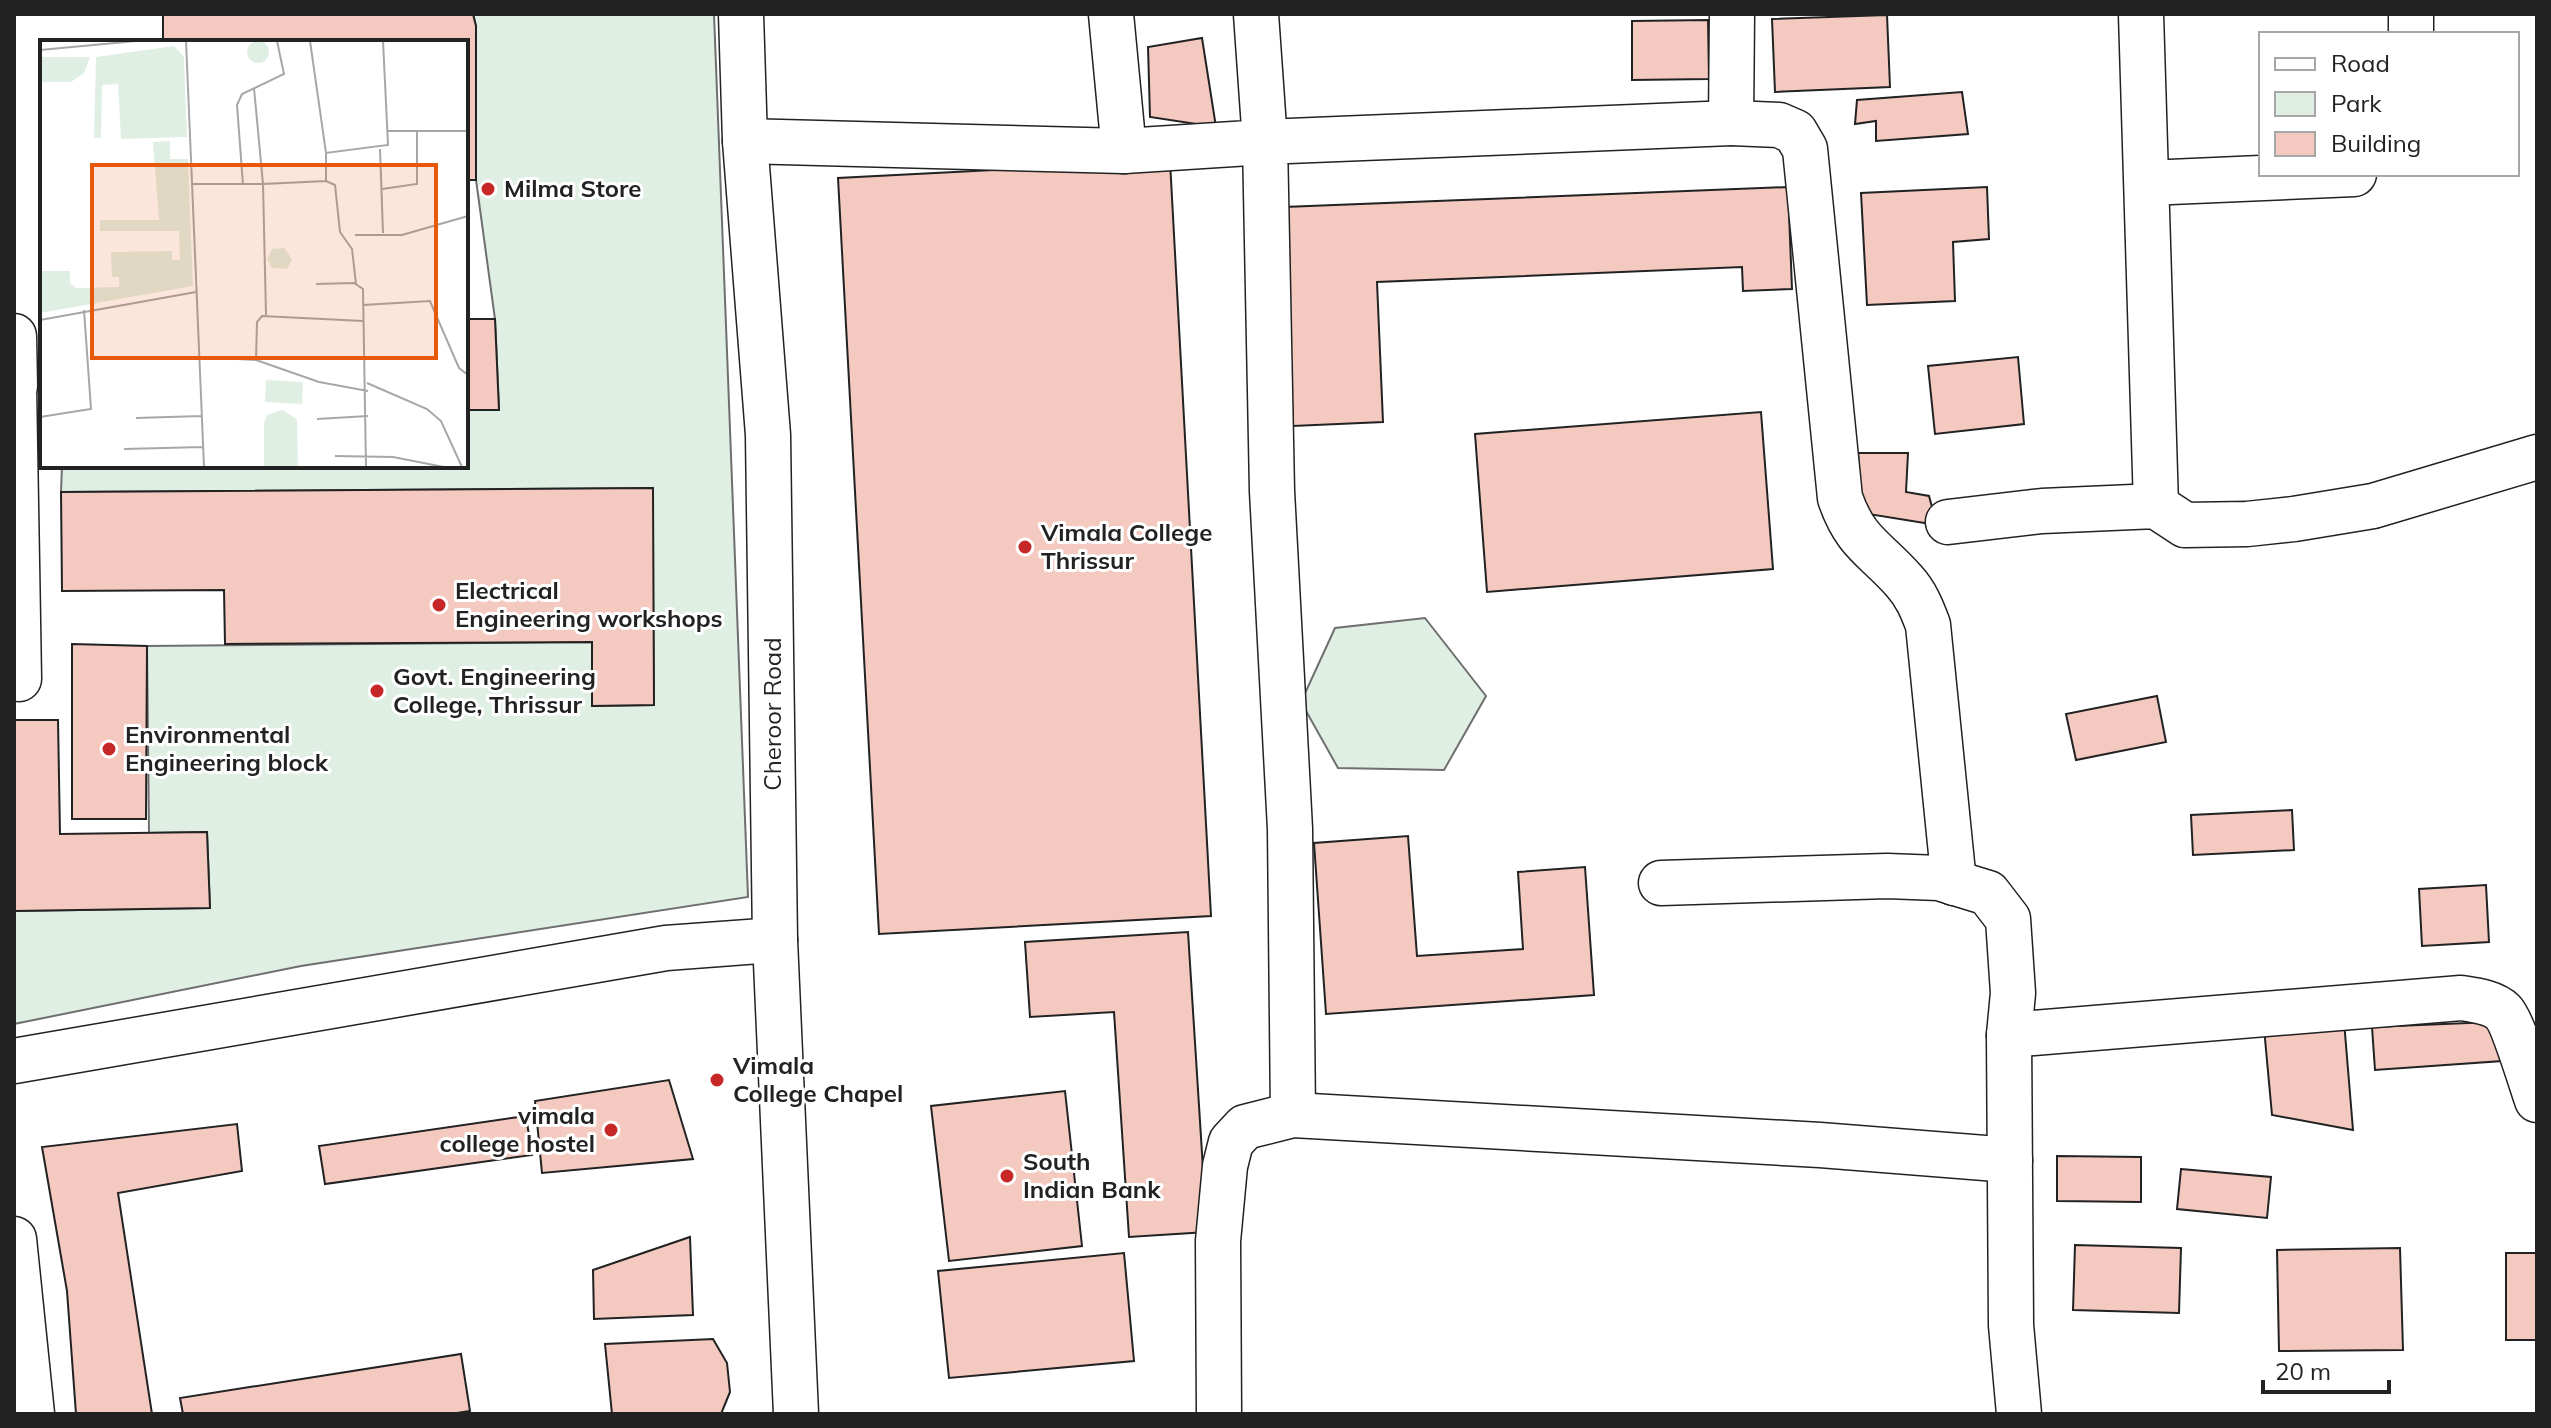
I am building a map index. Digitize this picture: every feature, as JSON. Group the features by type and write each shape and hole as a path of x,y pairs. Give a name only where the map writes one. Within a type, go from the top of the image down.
{"street":[{"name":"Cheroor Road","path":"741,14 745,141 768,435 775,940 796,1414"},
{"path":"1111,14 1124,151"},
{"path":"1256,14 1265,142 1272,491 1290,829 1293,1115"},
{"path":"1731,123 1732,14"},
{"path":"2141,14 2156,506"},
{"path":"745,141 1124,151 1265,142 1731,123 1779,125 1795,132 1805,149 1840,498 1849,522 1865,544 1905,581 1919,601 1928,625 1954,883"},
{"path":"2147,183 2308,176"},
{"path":"14,336 19,679"},
{"path":"1948,522 2042,511 2156,506 2185,525 2247,524 2294,519 2373,506 2537,457"},
{"path":"1661,883 1887,876 1939,878 1988,893 2008,919 2013,993 2009,1035 2011,1325 2019,1414"},
{"path":"14,1061 666,948 775,940"},
{"path":"2009,1035 2461,998 2482,1001 2503,1012 2537,1100"},
{"path":"1219,1414 1218,1241 1225,1166 1231,1142 1245,1127 1293,1115 1820,1145 2010,1160"},
{"path":"14,1239 32,1414"}],"green space":[{"name":"Govt. Engineering College, Thrissur","path":"473,14 714,14 748,897 301,966 14,1024 14,911 210,908 207,832 149,833 147,646 592,642 592,706 654,705 652,488 61,492 62,468 468,468 468,410 499,409 495,319 476,180 476,26"},
{"path":"1425,618 1486,696 1444,770 1338,768 1301,702 1335,628"}],"building":[{"path":"163,14 473,14 476,26 476,180 468,180 468,40 163,40"},
{"path":"1887,15 1890,87 1775,92 1772,19"},
{"path":"1708,20 1709,79 1632,80 1632,21"},
{"path":"1202,38 1216,127 1150,117 1148,47"},
{"path":"1962,92 1968,134 1876,141 1876,121 1855,124 1857,100"},
{"name":"Vimala College Thrissur","path":"1170,161 1211,916 879,934 838,178"},
{"path":"1788,187 1792,289 1743,291 1742,267 1377,282 1383,422 1293,426 1284,207"},
{"path":"1987,187 1989,239 1953,242 1955,301 1867,305 1861,193"},
{"path":"468,319 495,319 499,410 468,410"},
{"path":"2018,357 2024,424 1935,434 1928,366"},
{"path":"1761,412 1773,569 1487,592 1475,434"},
{"path":"1858,453 1908,453 1906,492 1929,496 1937,525 1862,513"},
{"name":"Electrical Engineering workshops","path":"653,488 654,705 592,706 592,642 225,644 224,590 62,591 61,492"},
{"name":"Environmental Engineering block","path":"72,644 147,646 146,819 72,819"},
{"path":"2157,696 2166,742 2076,760 2066,714"},
{"path":"14,720 58,720 60,834 207,832 210,908 14,911"},
{"path":"2292,810 2294,850 2193,855 2191,815"},
{"path":"1408,836 1417,956 1523,949 1518,872 1585,867 1594,995 1326,1014 1314,843"},
{"path":"2486,885 2489,942 2422,946 2419,889"},
{"path":"1188,932 1207,1232 1129,1237 1114,1012 1030,1017 1025,942"},
{"path":"2344,1021 2353,1130 2272,1115 2264,1028"},
{"path":"2492,1022 2502,1061 2375,1070 2372,1027"},
{"name":"vimala college hostel","path":"669,1080 693,1159 542,1173 535,1101"},
{"name":"South Indian Bank","path":"1065,1091 1082,1246 949,1261 931,1106"},
{"path":"526,1116 532,1155 325,1184 319,1146"},
{"path":"237,1124 242,1171 118,1193 152,1414 76,1414 67,1291 42,1147"},
{"path":"2057,1156 2141,1157 2141,1202 2057,1201"},
{"path":"2181,1169 2271,1177 2267,1218 2177,1209"},
{"path":"690,1237 693,1315 594,1319 593,1270"},
{"path":"2075,1245 2181,1248 2179,1313 2073,1310"},
{"path":"2400,1248 2403,1350 2279,1351 2277,1250"},
{"name":"South Indian Bank","path":"1124,1253 1134,1361 949,1378 938,1271"},
{"path":"2506,1253 2537,1253 2537,1340 2506,1340"},
{"path":"713,1339 727,1363 730,1392 721,1414 612,1414 605,1344"},
{"path":"461,1354 470,1411 450,1414 183,1414 180,1398"}],"place":[{"name":"Milma Store","path":"488,189"},
{"name":"Vimala College Thrissur","path":"1025,547"},
{"name":"Electrical Engineering workshops","path":"439,605"},
{"name":"Govt. Engineering College, Thrissur","path":"377,691"},
{"name":"Environmental Engineering block","path":"109,749"},
{"name":"Vimala College Chapel","path":"717,1080"},
{"name":"vimala college hostel","path":"611,1130"},
{"name":"South Indian Bank","path":"1007,1176"}]}
